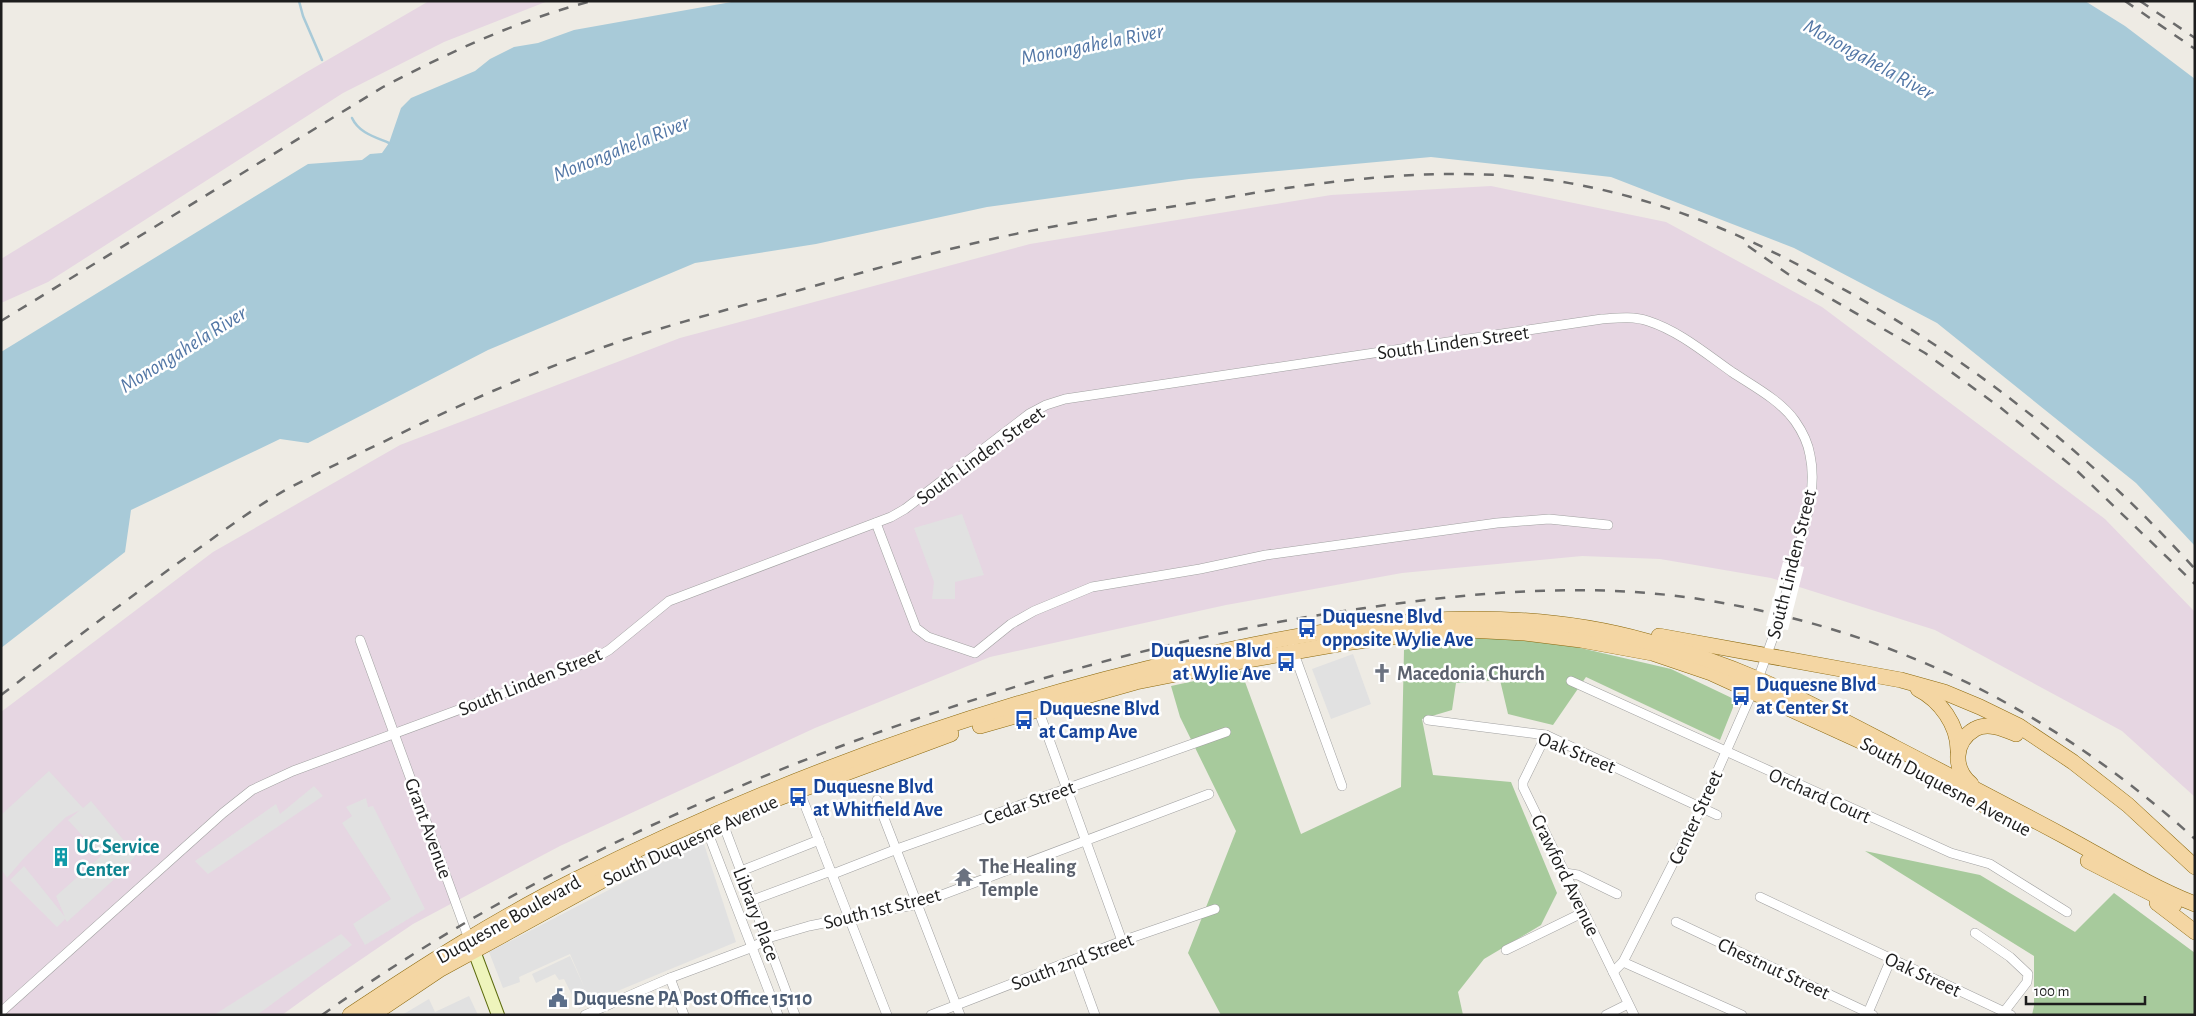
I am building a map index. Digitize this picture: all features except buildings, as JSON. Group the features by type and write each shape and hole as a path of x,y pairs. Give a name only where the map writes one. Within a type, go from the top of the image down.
{"main road":[{"name":"South Duquesne Avenue","path":"705,825 721,817 949,735 1136,682 1391,623 1479,619 1540,622 1610,632 1696,656 1978,790 2195,904"},
{"path":"1540,622 1616,628 1901,680 1944,692 2019,726 2073,762 2128,805 2195,867"},
{"name":"South Duquesne Avenue","path":"1291,645 1468,630 1525,633 1581,640 1652,654 1755,685 2064,847 2134,886"},
{"path":"721,817 809,774 922,733 1021,702 1164,664 1291,645"},
{"path":"1901,680 1926,693 1952,724 1958,740 1959,769 1963,778 1978,790"},
{"path":"1958,750 1965,738 1976,728 1990,726 2004,728 2022,737 2105,794 2143,827 2195,877"},
{"name":"Duquesne Boulevard","path":"372,1015 438,970 472,944 569,883 705,825"},
{"path":"2134,886 2166,902 2195,911"},
{"path":"2134,886 2195,932"},
{"name":"Duquesne Boulevard","path":"350,1015 420,968 472,944"}],"street":[{"name":"South Linden Street","path":"1,1012 223,813 252,790 293,772 588,662 609,650 658,608 680,596 876,523 905,509 1029,414 1046,405 1065,399 1626,318 1646,320 1671,330 1781,405 1795,420 1804,436 1810,456 1812,480 1810,501 1767,656"},
{"path":"876,523 916,628 928,637 975,653 1011,624 1026,615 1092,587 1200,569 1266,555 1497,523 1548,519 1608,525"},
{"name":"Grant Avenue","path":"360,640 498,1015"},
{"path":"1291,645 1342,786"},
{"name":"Center Street","path":"1613,972 1623,962 1702,806 1767,656"},
{"name":"Orchard Court","path":"1571,681 1726,753 1951,852 1990,864 2067,912"},
{"path":"1038,709 1122,941"},
{"name":"Oak Street","path":"1428,720 1546,735 1717,814"},
{"name":"Cedar Street","path":"752,900 1226,732"},
{"name":"Crawford Avenue","path":"1546,735 1523,782 1523,787 1634,1015"},
{"path":"799,790 887,1015"},
{"name":"South 1st Street","path":"585,1015 670,978 753,947 768,938 809,926 918,904 1209,794"},
{"path":"877,800 960,1015"},
{"name":"Library Place","path":"721,817 768,938 795,1015"},
{"name":"Library Place","path":"705,825 778,1015"},
{"path":"741,870 819,840"},
{"path":"1565,873 1578,875 1617,894"},
{"name":"Oak Street","path":"1760,897 2007,1013 2027,982 2028,974 2010,957 1975,933"},
{"name":"South 2nd Street","path":"931,1015 1122,941 1215,909"},
{"path":"1506,950 1584,912"},
{"name":"Chestnut Street","path":"1676,922 1869,1014"},
{"path":"1869,1014 1891,959"},
{"path":"1075,960 1095,1015"},
{"path":"1623,962 1742,1015"},
{"path":"670,978 684,1015"},
{"path":"1606,1015 1628,1004"}],"shaded area":[{"path":"429,1 548,1 444,42 343,93 48,282 1,303 1,259 305,73"},
{"path":"1491,186 1666,222 1822,307 2105,519 2195,612 2195,797 2122,731 1935,630 1771,578 1660,559 1582,556 1402,573 1226,605 990,657 815,728 560,846 413,924 282,1015 1,1015 1,712 213,552 400,445 680,338 1030,244 1331,195"},
{"path":"962,514 984,575 955,582 955,599 932,599 934,582 914,528"},
{"path":"1353,654 1371,704 1331,719 1312,669"},
{"path":"49,771 83,808 91,801 136,855 119,875 67,922 65,919 57,927 10,880 24,866 65,917 56,896 101,856 68,820 80,810 66,817 24,858 7,878 1,869 1,815"},
{"path":"314,786 323,796 208,874 195,861 276,804 280,814"},
{"path":"366,798 368,807 373,806 425,909 365,945 353,924 391,899 342,823 352,816 346,807"},
{"path":"703,841 736,942 591,1002 579,1009 564,979 559,980 555,974 536,983 532,974 570,956 586,991 570,954 519,977 520,982 503,988 489,952"},
{"path":"341,934 352,945 257,1015 214,1015"},
{"path":"469,996 478,1015 402,1015 429,999 435,1012"}],"green space":[{"path":"1473,636 1559,643 1671,669 1736,700 1720,740 1586,677 1553,725 1508,714 1500,680 1456,683 1452,710 1422,719 1433,775 1511,782 1557,893 1541,925 1484,959 1458,992 1463,1015 1221,1015 1188,953 1236,831 1180,717 1171,686 1241,671 1301,834 1401,787 1404,650"},
{"path":"1865,851 1980,875 2075,932 2114,893 2195,953 2195,1015 2032,1015 2034,1006 2034,956"}],"water":[{"name":"Monongahela River","path":"737,1 2085,1 2125,26 2195,79 2195,546 2136,483 1937,323 1794,248 1611,177 1431,157 1189,179 987,207 816,244 695,263 488,350 308,443 280,439 131,510 125,552 1,648 1,352 308,164 362,160 370,154 382,153 389,143 401,108 411,98 475,71 490,59 514,47 538,43 574,30"}],"pier":[{"path":"1783,562 1804,567 1788,630 1766,626"}],"waterway":[{"path":"299,1 303,16 322,60"},
{"path":"352,118 363,131 389,143"}],"railway":[{"path":"1,321 383,87 434,61 511,27 592,1"},
{"path":"2125,1 2195,49"},
{"path":"2140,1 2195,38"},
{"path":"1,695 140,590 237,521 289,488 468,402 592,351 712,314 901,262 1001,237 1284,188 1388,177 1440,174 1492,175 1543,179 1624,195 1711,224 1767,249 1821,277 1873,306 1924,338 1973,371 2021,407 2111,484 2195,569"},
{"path":"1748,246 1788,274 1925,353 2001,408 2074,468 2195,584"},
{"path":"322,1015 383,973 446,934 574,863 707,800 844,745 908,722 1036,681 1166,646 1298,618 1448,597 1573,590 1657,594 1699,599 1770,613 1837,631 1902,654 1965,682 2025,714 2084,751 2140,793 2195,839"}],"place":[{"name":"Duquesne Blvd opposite Wylie Ave","path":"1307,628"},
{"name":"Duquesne Blvd at Wylie Ave","path":"1286,662"},
{"name":"Macedonia Church","path":"1382,673"},
{"name":"Duquesne Blvd at Center St","path":"1741,696"},
{"name":"Duquesne Blvd at Camp Ave","path":"1024,720"},
{"name":"Duquesne Blvd at Whitfield Ave","path":"798,797"},
{"name":"UC Service Center","path":"61,857"},
{"name":"The Healing Temple","path":"964,877"},
{"name":"Duquesne PA Post Office 15110","path":"558,998"}]}
